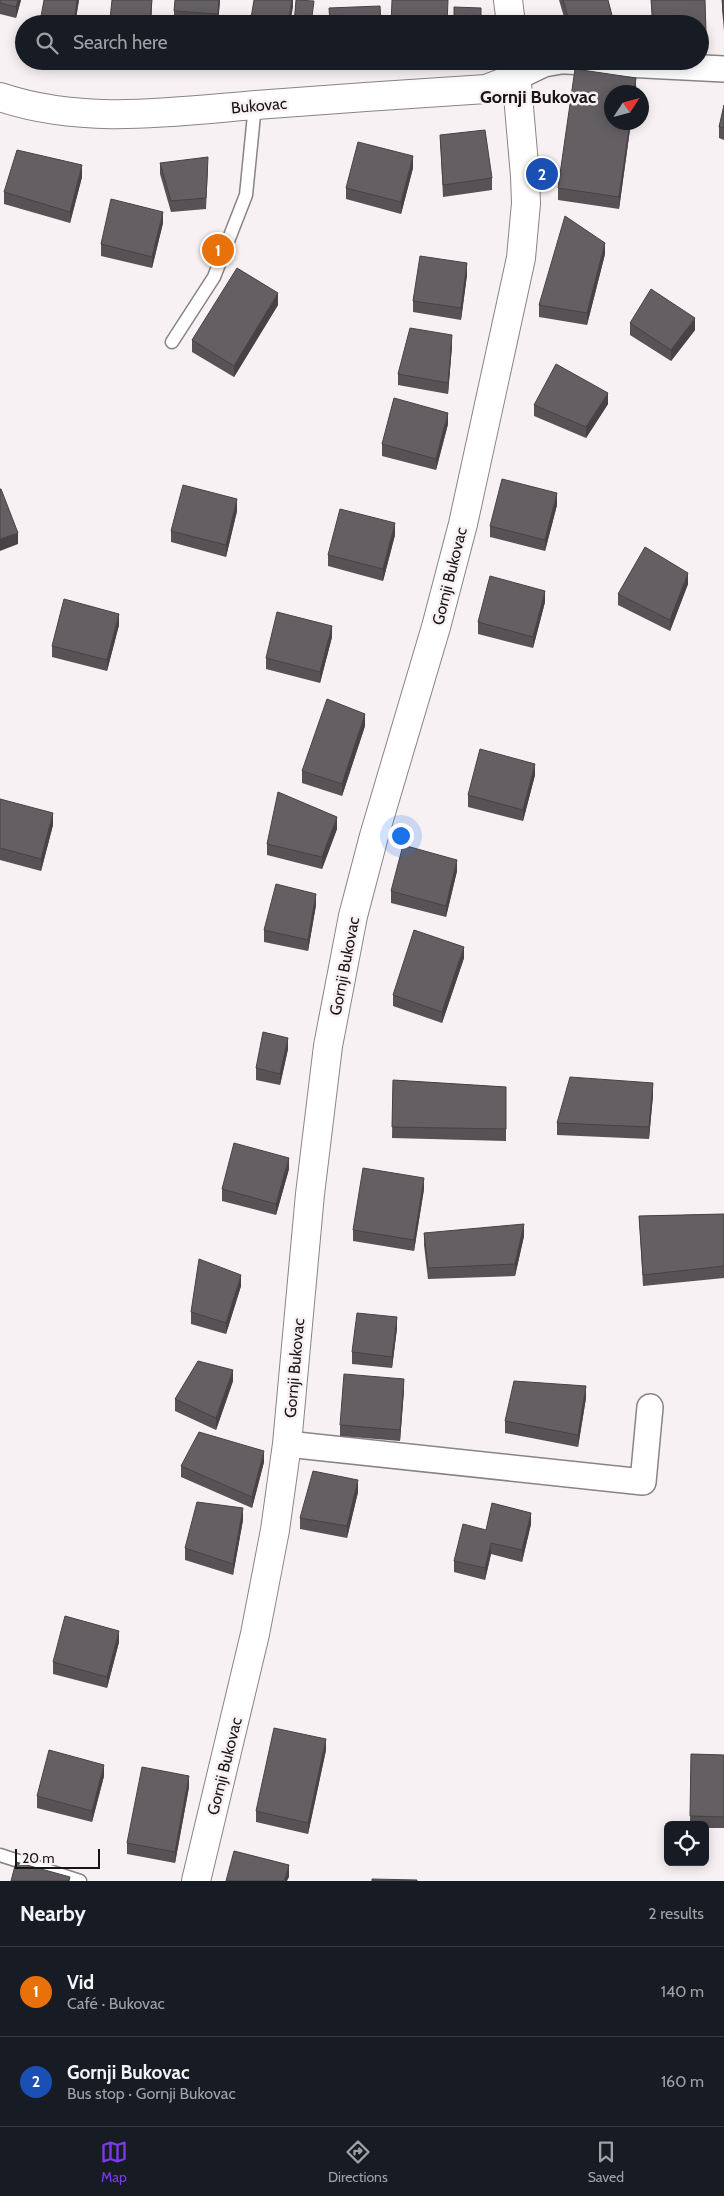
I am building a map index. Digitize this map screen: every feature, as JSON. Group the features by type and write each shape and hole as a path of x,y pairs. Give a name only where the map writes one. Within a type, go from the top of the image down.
{"street":[{"path":"508,0 510,15"},
{"path":"709,68 724,69"},
{"name":"Bukovac","path":"0,97 18,103 66,112 146,115 255,105 486,89 514,70"},
{"name":"Gornji Bukovac","path":"196,1881 255,1634 275,1530 288,1444 310,1194 328,1046 356,907 374,836 436,627 463,524 521,258 525,176 516,70"},
{"path":"288,1444 644,1482 650,1407"}],"lane":[{"path":"172,342 214,277 246,195 255,105"},
{"path":"0,1855 80,1881"}],"building":[{"path":"0,0 18,0 16,7 0,3"},
{"path":"44,0 77,0 75,15 41,15"},
{"path":"112,0 152,0 151,15 110,15"},
{"path":"175,0 219,0 218,14 174,11"},
{"path":"254,0 292,0 290,15 252,15"},
{"path":"296,0 314,1 312,15 295,15"},
{"path":"392,0 448,0 447,15 391,15"},
{"path":"563,0 608,0 612,15 567,15"},
{"path":"651,0 705,0 705,15 652,15"},
{"path":"722,0 724,0 724,20"},
{"path":"380,6 380,15 329,15 329,8"},
{"path":"454,7 481,8 481,15 454,15"},
{"path":"575,70 636,78 635,85 604,85 604,130 629,130 619,197 558,188"},
{"path":"724,105 724,128 719,127"},
{"path":"485,130 492,178 443,185 440,135"},
{"path":"358,142 413,156 401,202 346,188"},
{"path":"17,150 82,165 70,212 4,192"},
{"path":"208,157 206,198 171,201 160,163"},
{"path":"111,199 163,212 152,257 101,244"},
{"path":"565,216 605,243 587,313 539,305"},
{"path":"420,256 467,263 461,308 413,301"},
{"path":"237,268 278,293 234,366 192,340"},
{"path":"651,289 695,318 671,350 630,323"},
{"path":"410,328 452,335 448,383 398,374"},
{"path":"556,364 608,393 586,427 534,405"},
{"path":"394,398 448,413 436,459 382,444"},
{"path":"502,479 557,493 545,540 490,526"},
{"path":"183,485 237,499 226,545 171,531"},
{"path":"0,489 18,533 0,539"},
{"path":"340,509 395,523 383,569 328,555"},
{"path":"645,547 688,573 670,620 618,594"},
{"path":"490,576 545,591 533,637 478,622"},
{"path":"64,599 119,614 107,660 52,646"},
{"path":"277,612 332,626 320,672 266,658"},
{"path":"327,699 365,714 342,784 302,771"},
{"path":"480,749 535,764 523,810 468,795"},
{"path":"278,792 337,817 322,857 267,844"},
{"path":"0,799 53,813 41,859 0,848"},
{"path":"403,845 457,860 446,906 391,891"},
{"path":"276,884 316,894 308,940 264,930"},
{"path":"414,930 464,947 442,1012 393,995"},
{"path":"263,1032 288,1038 280,1074 256,1068"},
{"path":"570,1077 653,1083 649,1127 557,1123"},
{"path":"393,1080 506,1087 506,1129 392,1127"},
{"path":"234,1143 289,1158 276,1204 222,1189"},
{"path":"363,1168 424,1178 414,1240 353,1230"},
{"path":"724,1214 724,1266 643,1275 639,1216"},
{"path":"524,1224 515,1264 428,1268 424,1233"},
{"path":"199,1259 241,1275 226,1323 191,1312"},
{"path":"357,1313 397,1317 392,1357 352,1352"},
{"path":"198,1361 233,1370 216,1418 175,1399"},
{"path":"344,1374 404,1379 400,1430 340,1425"},
{"path":"514,1381 586,1386 578,1435 505,1421"},
{"path":"199,1432 264,1451 252,1497 181,1466"},
{"path":"313,1471 358,1480 347,1526 300,1518"},
{"path":"197,1502 243,1508 233,1564 185,1548"},
{"path":"492,1503 531,1513 522,1550 491,1543 485,1568 454,1561 463,1524 486,1530"},
{"path":"65,1616 119,1631 107,1677 53,1662"},
{"path":"274,1728 326,1739 308,1823 256,1811"},
{"path":"49,1750 104,1765 92,1811 37,1796"},
{"path":"691,1754 724,1755 724,1817 690,1816"},
{"path":"142,1767 189,1776 175,1852 127,1843"},
{"path":"234,1851 289,1865 284,1881 226,1881"},
{"path":"16,1862 70,1877 69,1881 11,1881"},
{"path":"372,1879 417,1880 417,1881 372,1881"}],"place":[{"name":"Gornji Bukovac","path":"542,174"},
{"name":"Vid","path":"218,250"}],"district":[{"name":"Gornji Bukovac","path":"538,97"}]}
